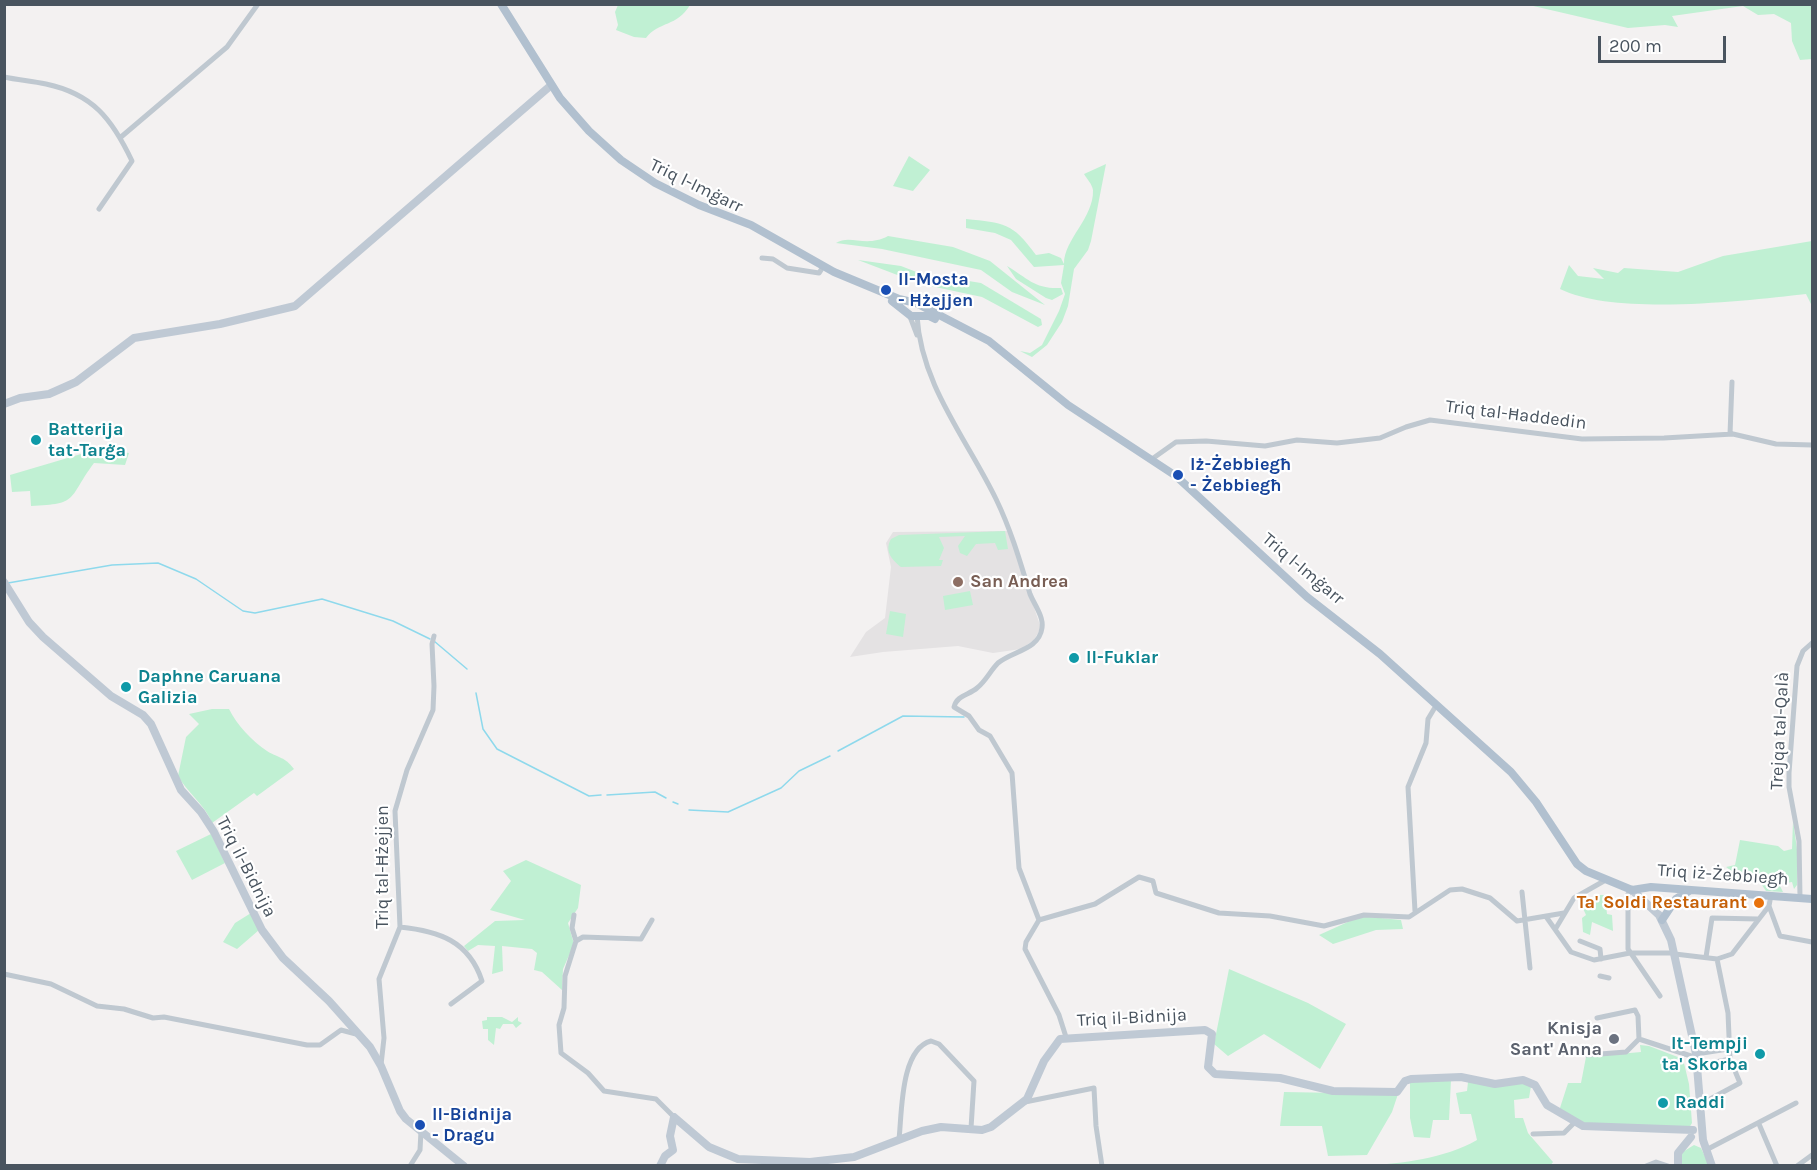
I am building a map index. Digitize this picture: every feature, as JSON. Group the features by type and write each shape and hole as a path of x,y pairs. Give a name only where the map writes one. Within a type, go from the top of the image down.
{"main road":[{"name":"Triq l-Imġarr","path":"499,4 521,46 549,87 594,140 646,182 690,206 768,239 821,270 897,303 914,313 934,318 987,345 1066,408 1173,479 1276,574 1393,669 1434,709 1508,774 1534,804 1575,867 1604,881 1631,890"},
{"name":"Triq l-Imġarr","path":"499,4 560,98 589,131 621,160 655,183 699,205 751,225 834,272 914,313 989,341 1068,405 1176,476 1258,554 1307,597 1380,654 1505,766 1536,801 1577,864 1586,871 1631,890"},
{"name":"Triq iż-Żebbiegħ","path":"1631,890 1640,886 1812,899"},
{"path":"1672,888 1676,893 1676,898"},
{"path":"1662,920 1676,898 1692,890"}],"street":[{"path":"121,137 227,47 258,4"},
{"path":"4,77 45,83 81,94 106,117 121,137 132,161 99,209"},
{"path":"4,404 20,398 49,394 76,382 134,338 220,324 295,306 549,87"},
{"path":"762,258 773,259 787,268 819,273 821,270"},
{"path":"914,313 921,342"},
{"path":"914,313 940,400 996,498 1016,545 1043,626 1036,642 1000,662 978,687 957,699 954,708 969,716 979,730 990,736 1012,773 1019,868 1039,920"},
{"path":"1730,434 1732,382"},
{"name":"Triq tal-Ħaddedin","path":"1152,459 1166,447 1182,441 1265,446 1297,440 1337,443 1380,438 1430,420 1582,439 1730,434 1776,444 1812,444"},
{"name":"Triq il-Bidnija","path":"4,582 29,622 43,637 111,696 144,715 151,724 181,790 201,812 214,832 271,944 329,1001 360,1037 381,1066 400,1111 464,1166"},
{"name":"Triq tal-Ħżejjen","path":"381,1066 384,1038 379,979 400,927 394,811 407,770 433,710 434,636"},
{"name":"Trejqa tal-Qalà","path":"1800,897 1799,841 1789,787 1789,773 1796,674 1803,651 1812,643"},
{"path":"1066,1037 1059,1015 1025,949 1026,942 1039,920 1095,904 1139,877 1153,881 1156,893 1214,912 1270,916 1324,926 1364,915 1409,918 1413,916 1415,911 1408,787 1426,743 1428,719 1434,709"},
{"path":"1556,928 1574,898 1604,881"},
{"path":"1415,911 1450,890 1462,889 1490,898 1517,921 1547,918 1563,913"},
{"path":"1631,890 1662,920 1673,953 1696,1059 1700,1105 1696,1136 1683,1145 1678,1153 1678,1166"},
{"path":"1631,890 1630,953 1660,996"},
{"path":"1631,890 1654,912 1673,953"},
{"path":"1522,892 1530,968"},
{"path":"1547,918 1571,952 1594,960 1630,953 1673,953 1717,958 1732,954 1769,906 1771,895"},
{"path":"1769,906 1780,936 1812,942"},
{"path":"574,915 572,928 576,941 565,976 564,1008 559,1025 562,1056 588,1073 604,1091 656,1099 674,1117 670,1136 673,1150 665,1156 660,1166"},
{"path":"1706,957 1712,918 1758,919"},
{"path":"576,941 583,937 642,939 652,920"},
{"path":"400,927 428,930 445,936 458,945 478,969 482,981 451,1004"},
{"path":"1580,941 1600,949 1601,959"},
{"path":"1700,1105 1740,1083 1728,1049 1728,1013 1717,958"},
{"path":"4,974 51,984 89,1004 107,1009 124,1009 153,1018 164,1017 297,1044 320,1045 341,1030 360,1037"},
{"path":"1600,976 1610,978"},
{"path":"1587,1055 1626,1052 1639,1039 1638,1016 1635,1010 1597,1018"},
{"name":"Triq il-Bidnija","path":"674,1117 710,1147 728,1156 748,1161 810,1162 854,1157 899,1139 941,1128 987,1129 1025,1102 1044,1061 1060,1039 1208,1030 1212,1034 1209,1067 1213,1073 1281,1078 1333,1091 1395,1092 1405,1081 1415,1078 1461,1077 1496,1084 1523,1080 1535,1085 1546,1105 1574,1123 1587,1127 1677,1131 1696,1136"},
{"path":"1639,1039 1696,1059 1730,1059"},
{"path":"899,1139 905,1074 929,1041 937,1042 974,1081 971,1128"},
{"path":"1696,1059 1728,1049"},
{"path":"1696,1059 1696,1136 1706,1150 1712,1166"},
{"path":"1025,1102 1094,1088 1102,1166"},
{"path":"1706,1150 1796,1103"},
{"path":"1533,1134 1564,1133 1574,1123"},
{"path":"1759,1124 1778,1166"},
{"path":"410,1166 420,1150 421,1131"},
{"path":"1797,1166 1812,1155"},
{"path":"1646,1166 1656,1162 1668,1166"}],"shaded area":[{"name":"San Andrea","path":"1008,531 1041,628 1034,640 1021,649 993,653 958,646 850,657 866,632 885,618 891,567 886,543 893,532"}],"green space":[{"path":"618,4 690,5 674,21 657,29 646,38 634,37 616,30 618,25 615,12"},
{"path":"1529,5 1812,5 1812,59 1800,60 1792,41 1791,23 1774,14 1758,15 1743,6 1672,16 1678,27 1665,25 1628,28"},
{"path":"909,156 930,170 913,191 893,186"},
{"path":"1106,164 1091,241 1088,250 1074,269 1068,306 1062,322 1047,345 1032,357 1020,351 1030,353 1042,345 1065,294 1061,283 1064,265 1034,267 1011,240 995,233 966,228 966,219 1006,226 1020,236 1036,255 1049,253 1061,258 1064,264 1065,255 1092,200 1093,190 1084,174"},
{"path":"888,236 953,247 990,261 1045,305 1012,292 981,270 882,249 836,243 847,240 873,241"},
{"path":"1812,241 1811,304 1806,294 1716,303 1645,304 1584,297 1560,289 1569,265 1578,276 1604,279 1593,268 1618,273 1624,268 1678,272 1723,256"},
{"path":"858,260 901,266 919,273 981,283 1041,319 1042,325 1038,327 982,297 921,284"},
{"path":"1007,266 1038,285 1061,288 1063,294 1052,300 1046,298 1016,279"},
{"path":"98,449 129,453 125,465 94,463 75,492 65,501 31,506 30,491 12,492 10,475"},
{"path":"1005,531 1008,549 998,550 995,543 976,544 967,556 960,553 958,546 965,536 939,537 944,548 939,560 943,560 941,566 901,567 892,558 888,547 891,539 899,535"},
{"path":"970,591 973,605 945,610 943,596"},
{"path":"890,611 906,614 903,637 886,634"},
{"path":"212,709 229,709 250,738 294,769 257,796 254,793 212,823 178,776 186,737 199,724 189,714"},
{"path":"1793,821 1797,849 1797,885 1794,889 1792,882 1779,884 1783,892 1766,891 1760,882 1724,876 1731,875 1733,872 1726,867 1735,865 1740,840 1778,846 1784,851 1792,849"},
{"path":"211,834 225,863 192,880 176,851"},
{"path":"526,860 581,885 578,908 568,923 574,944 563,969 562,990 542,972 534,970 537,953 532,949 502,946 503,971 492,974 495,946 478,945 468,951 464,946 495,921 525,920 490,910 511,881 503,871"},
{"path":"1598,895 1605,895 1607,914 1612,915 1613,931 1592,922 1590,935 1583,932 1582,918 1586,915 1581,904"},
{"path":"251,913 259,930 237,949 223,942 235,923"},
{"path":"1361,916 1401,920 1403,929 1376,930 1333,944 1319,935"},
{"path":"1229,969 1308,1003 1346,1024 1320,1069 1264,1034 1228,1056 1214,1044"},
{"path":"487,1017 502,1017 512,1022 518,1017 518,1021 522,1023 516,1028 513,1024 503,1024 500,1029 496,1028 494,1045 488,1040 488,1029 483,1029 482,1021 487,1020"},
{"path":"1640,1045 1649,1046 1683,1059 1689,1084 1692,1123 1689,1128 1589,1126 1559,1111 1568,1083 1581,1083 1586,1057 1641,1052"},
{"path":"1451,1080 1449,1120 1433,1120 1430,1138 1414,1137 1410,1118 1410,1081"},
{"path":"1468,1082 1516,1082 1531,1086 1529,1098 1514,1100 1515,1118 1523,1118 1528,1133 1553,1162 1550,1166 1365,1166 1437,1156 1477,1140 1471,1114 1460,1114 1456,1093 1467,1091"},
{"path":"1284,1092 1398,1094 1392,1112 1367,1155 1328,1156 1322,1126 1280,1126"},
{"path":"1694,1145 1701,1148 1709,1165 1680,1166 1681,1153"}],"waterway":[{"path":"8,583 112,565 158,563 196,579 243,611 255,613 322,599 393,621 430,639"},
{"path":"434,641 467,669"},
{"path":"476,693 483,729 497,749 589,796 601,795"},
{"path":"838,751 903,716 964,717"},
{"path":"689,810 728,812 781,788 799,771 830,756"},
{"path":"607,795 655,792 666,798"},
{"path":"673,802 678,804"}],"place":[{"name":"Il-Mosta - Ħżejjen","path":"886,290"},
{"name":"Batterija tat-Tarġa","path":"36,440"},
{"name":"Iż-Żebbiegħ - Żebbiegħ","path":"1178,475"},
{"name":"San Andrea","path":"958,582"},
{"name":"Il-Fuklar","path":"1074,658"},
{"name":"Daphne Caruana Galizia","path":"126,687"},
{"name":"Ta' Soldi Restaurant","path":"1759,903"},
{"name":"Knisja Sant' Anna","path":"1614,1039"},
{"name":"It-Tempji ta' Skorba","path":"1760,1054"},
{"name":"Raddi","path":"1663,1103"},
{"name":"Il-Bidnija - Dragu","path":"420,1125"}]}
